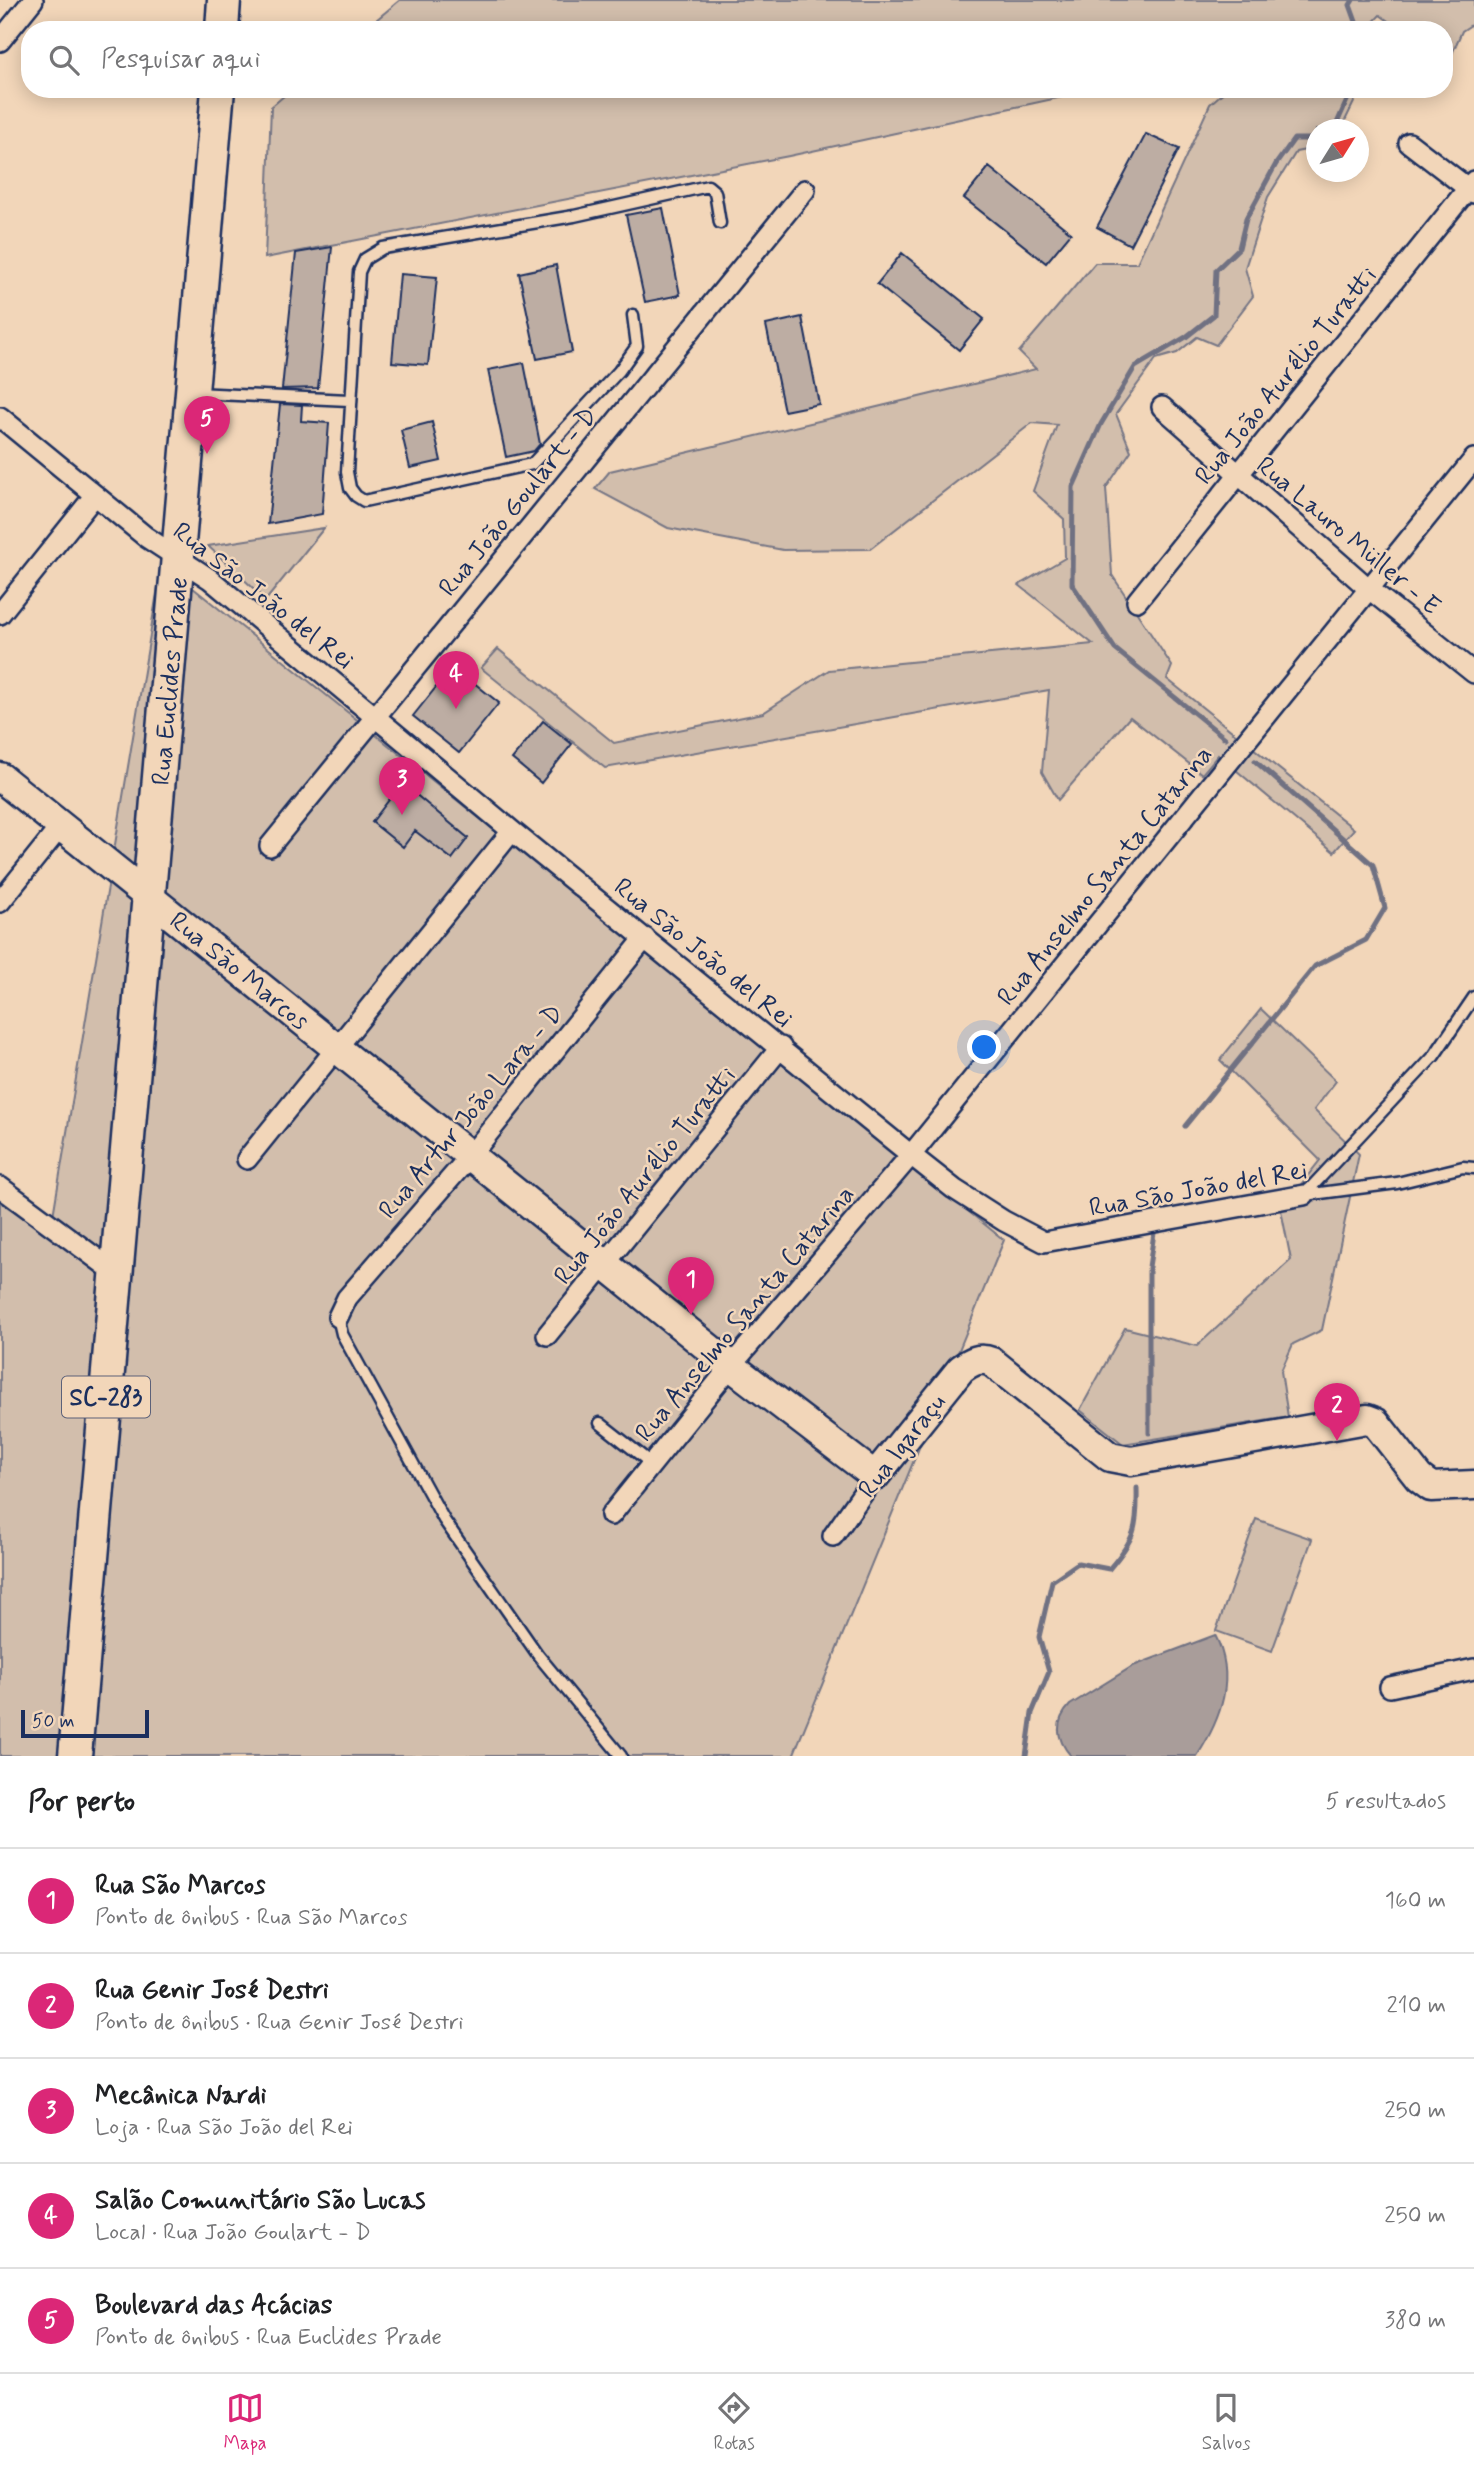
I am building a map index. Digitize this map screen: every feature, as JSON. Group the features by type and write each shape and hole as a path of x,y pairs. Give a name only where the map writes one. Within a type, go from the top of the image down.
{"main road":[{"path":"223,21 224,0"},
{"name":"Rua Euclides Prade","path":"116,1273 180,558 217,98"},
{"name":"SC-283","path":"75,1756 116,1273"}],"street":[{"path":"0,41 33,0"},
{"path":"1409,143 1472,188"},
{"name":"Rua João Aurélio Turatti","path":"1137,601 1472,188"},
{"name":"Rua João Goulart - D","path":"270,846 805,190"},
{"name":"Rua Lauro Müller - E","path":"1162,408 1368,588 1474,673"},
{"name":"Rua São João del Rei","path":"0,417 146,537 210,579 512,831 911,1155 954,1189 1004,1221 1044,1242 1304,1195"},
{"name":"Rua Anselmo Santa Catarina","path":"611,1515 731,1366 911,1155 1474,459"},
{"path":"0,614 95,495"},
{"name":"Rua São Marcos","path":"0,777 731,1366 875,1476"},
{"path":"0,902 61,826"},
{"path":"247,1159 512,831"},
{"name":"Rua Artur João Lara - D","path":"338,1317 346,1298 470,1156 645,938"},
{"name":"Rua João Aurélio Turatti","path":"547,1335 781,1047"},
{"path":"0,1187 116,1273"},
{"name":"Rua Igaraçu","path":"833,1536 875,1476 961,1369 975,1359 992,1362 1110,1457 1120,1460 1131,1461 1367,1419 1375,1422 1419,1478 1432,1488 1474,1485"},
{"path":"1390,1687 1474,1669"}],"lane":[{"path":"633,315 637,346 619,371 532,464 364,500 356,496 350,488 347,472 349,400 359,271 365,259 383,248 573,216 708,186 715,191 720,223"},
{"path":"194,393 349,400"},
{"path":"1304,1195 1434,1056 1474,997"},
{"name":"Rua São João del Rei","path":"1304,1195 1398,1183 1463,1167 1474,1168"},
{"path":"338,1317 342,1334 444,1520 538,1655 621,1756"},
{"path":"600,1423 652,1464"}],"shaded area":[{"path":"400,0 1474,0 1474,23 1462,31 1453,51 1453,21 1388,21 1380,15 1374,21 375,21"},
{"path":"282,98 1057,98 789,156 265,258 271,107"},
{"path":"1217,98 1356,98 1346,119 1306,119 1306,150 1296,152 1268,197 1245,268 1253,296 1216,345 1197,337 1177,353 1156,359 1116,414 1131,451 1106,488 1112,575 1172,666 1167,679 1354,829 1334,852 1218,755 1202,774 1130,717 1058,800 1042,772 1049,690 605,768 481,668 498,649 614,743 763,713 829,670 1093,644 1019,585 1065,558 1064,519 1033,491 1057,425 1032,423 870,549 783,550 668,528 595,489 610,471 1036,369 1019,352 1095,263 1137,263 1210,104"},
{"path":"324,528 266,600 208,546"},
{"path":"162,563 1004,1240 793,1756 0,1756 0,1202 50,1234"},
{"path":"1261,1009 1336,1081 1314,1110 1359,1154 1322,1330 1293,1344 1281,1371 1288,1417 1123,1444 1080,1410 1125,1328 1197,1346 1291,1260 1281,1210 1320,1160 1220,1060"},
{"path":"1256,1519 1312,1539 1272,1651 1216,1631"},
{"path":"1215,1635 1225,1666 1223,1697 1213,1727 1197,1756 1071,1756 1066,1750 1060,1737 1059,1724 1070,1705 1133,1666"}],"building":[{"path":"1146,134 1179,149 1130,245 1097,227"},
{"path":"989,167 1071,233 1046,263 964,198"},
{"path":"663,208 680,295 645,302 626,215"},
{"path":"332,247 318,388 282,389 296,253"},
{"path":"902,253 984,319 959,350 877,284"},
{"path":"556,265 572,352 537,359 519,273"},
{"path":"400,274 437,277 428,365 392,362"},
{"path":"802,317 819,404 784,411 766,325"},
{"path":"524,363 540,444 534,451 506,457 488,370"},
{"path":"280,404 302,405 301,421 329,423 322,514 268,524"},
{"path":"432,422 441,461 410,468 401,430"},
{"path":"453,666 499,703 459,753 413,716"},
{"path":"543,721 572,744 541,783 512,759"},
{"path":"402,783 468,838 452,859 415,831 403,847 372,822"}],"waterway":[{"path":"1353,0 1350,5 1356,21"},
{"path":"1339,119 1348,98"},
{"path":"1225,738 1115,649 1072,584 1073,487 1101,424 1135,367 1186,337 1214,315 1216,270 1239,248 1246,219 1276,164 1294,139 1306,139"},
{"path":"1185,1126 1315,966 1366,940 1385,908 1373,865 1255,761"},
{"path":"1149,1433 1149,1267 1154,1233"},
{"path":"1026,1756 1032,1713 1049,1672 1039,1637 1052,1581 1078,1563 1109,1569 1130,1541 1137,1513 1137,1488"}],"place":[{"name":"Boulevard das Acácias","path":"207,454"},
{"name":"Salão Comunitário São Lucas","path":"456,709"},
{"name":"Mecânica Nardi","path":"402,815"},
{"name":"Rua São Marcos","path":"691,1315"},
{"name":"Rua Genir José Destri","path":"1337,1441"}]}
